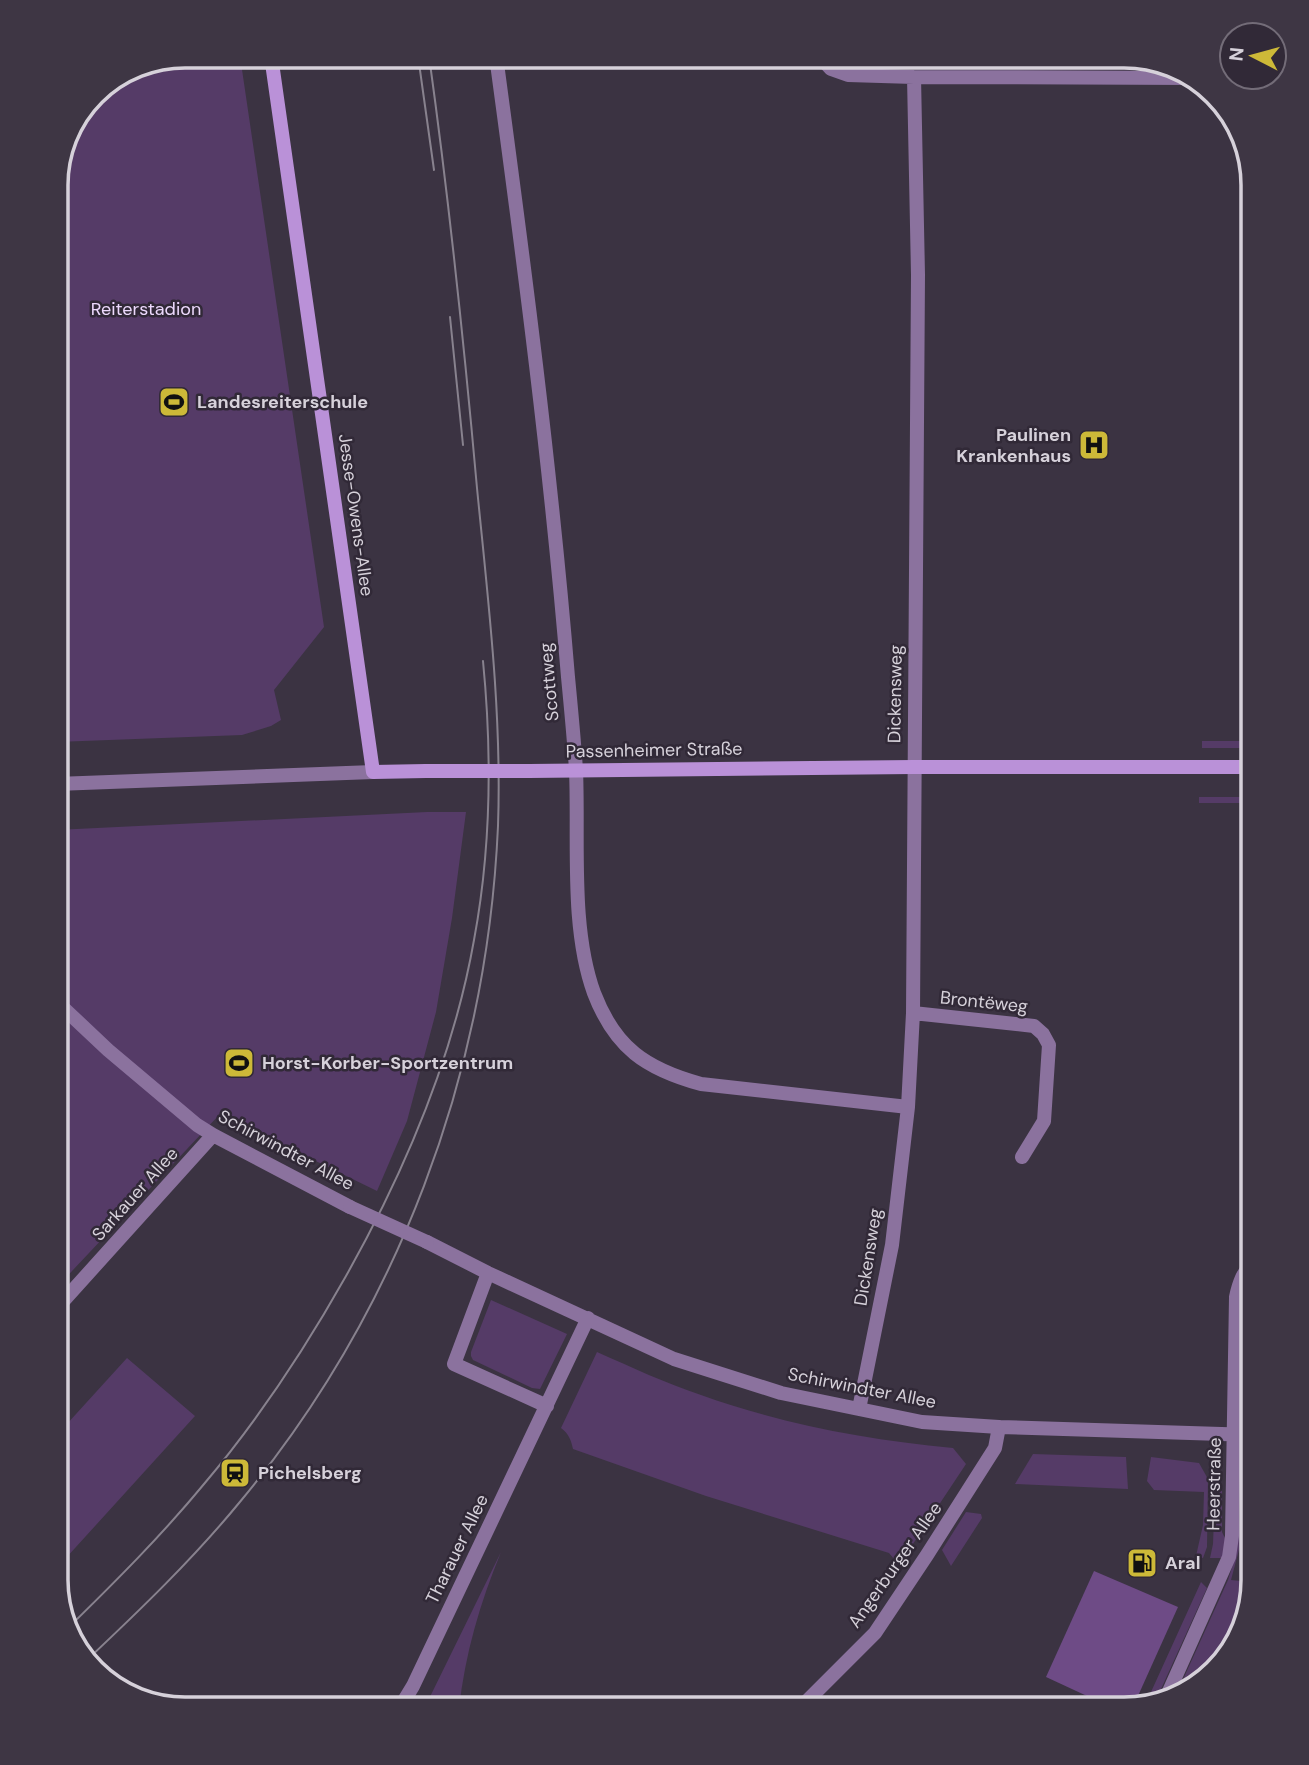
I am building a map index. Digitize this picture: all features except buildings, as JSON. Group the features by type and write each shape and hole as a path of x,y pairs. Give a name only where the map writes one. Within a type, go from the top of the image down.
{"street":[{"name":"Jesse-Owens-Allee","path":"273,68 373,772"},
{"name":"Scottweg","path":"498,68 560,573 576,770 579,909 584,959 594,993 619,1039 635,1055 673,1076 701,1084 908,1107"},
{"path":"831,69 848,75 914,78 1169,78"},
{"name":"Dickensweg","path":"859,1409 892,1245 908,1107 913,1013 918,288 914,78"},
{"name":"Passenheimer Straße","path":"69,784 426,771 1241,767"},
{"name":"Schirwindter Allee","path":"68,1013 108,1050 197,1125 213,1135 350,1206 674,1359 781,1393 922,1422 1241,1434"},
{"name":"Brontëweg","path":"913,1013 1034,1026 1044,1034 1049,1045 1044,1121 1022,1157"},
{"name":"Sarkauer Allee","path":"68,1295 213,1135"},
{"path":"488,1273 454,1364 547,1406"},
{"name":"Heerstraße","path":"1171,1686 1229,1557 1232,1536 1236,1297 1241,1279"},
{"name":"Tharauer Allee","path":"407,1696 588,1318"},
{"name":"Angerburger Allee","path":"811,1697 875,1633 995,1448 999,1427"}],"green space":[{"name":"Landesreiterschule","path":"186,68 242,68 324,627 274,690 281,720 242,735 69,742 69,178 72,155 88,120 120,88 141,77"},
{"path":"1202,741 1241,741 1241,748 1202,748"},
{"path":"1199,797 1241,797 1241,803 1199,803"},
{"name":"Horst-Korber-Sportzentrum","path":"466,812 436,1012 407,1121 377,1191 220,1114 68,1275 69,829"},
{"path":"491,1300 567,1334 540,1389 532,1388 473,1360 471,1352"},
{"path":"597,1352 674,1385 762,1414 825,1429 953,1448 966,1464 899,1565 889,1553 706,1496 573,1449 569,1437 561,1428"},
{"path":"127,1358 195,1416 68,1556 68,1423"},
{"path":"1033,1454 1126,1457 1128,1489 1015,1484"},
{"path":"1151,1457 1199,1463 1208,1479 1207,1547 1203,1558 1196,1556 1203,1525 1204,1492 1154,1490 1147,1481"},
{"path":"1222,1491 1222,1532 1227,1542 1223,1558 1210,1558 1215,1492"},
{"path":"1241,1509 1241,1542 1231,1580 1241,1581 1237,1610 1217,1651 1195,1673 1182,1681 1228,1580 1235,1558"},
{"path":"966,1512 981,1514 982,1518 951,1566 942,1550"},
{"path":"501,1552 474,1629 461,1696 430,1696"},
{"path":"1201,1582 1207,1588 1160,1691 1150,1694"}],"shaded area":[{"path":"1094,1571 1178,1607 1138,1696 1089,1697 1046,1677"}],"tram line":[{"path":"420,68 434,170"},
{"path":"94,1653 185,1564 239,1503 295,1429 345,1352 388,1270 424,1186 453,1099 475,1010 490,918 498,826 498,741 490,614 461,326 431,68"},
{"path":"450,317 463,445"},
{"path":"76,1620 172,1521 224,1460 262,1409 346,1276 407,1155 440,1071 453,1028 465,984 480,906 487,836 489,766 483,661"}],"place":[{"name":"Landesreiterschule","path":"174,402"},
{"name":"Paulinen Krankenhaus","path":"1094,445"},
{"name":"Horst-Korber-Sportzentrum","path":"239,1063"},
{"name":"Pichelsberg","path":"235,1473"},
{"name":"Aral","path":"1142,1563"}],"park label":[{"name":"Reiterstadion","path":"146,309"}]}
